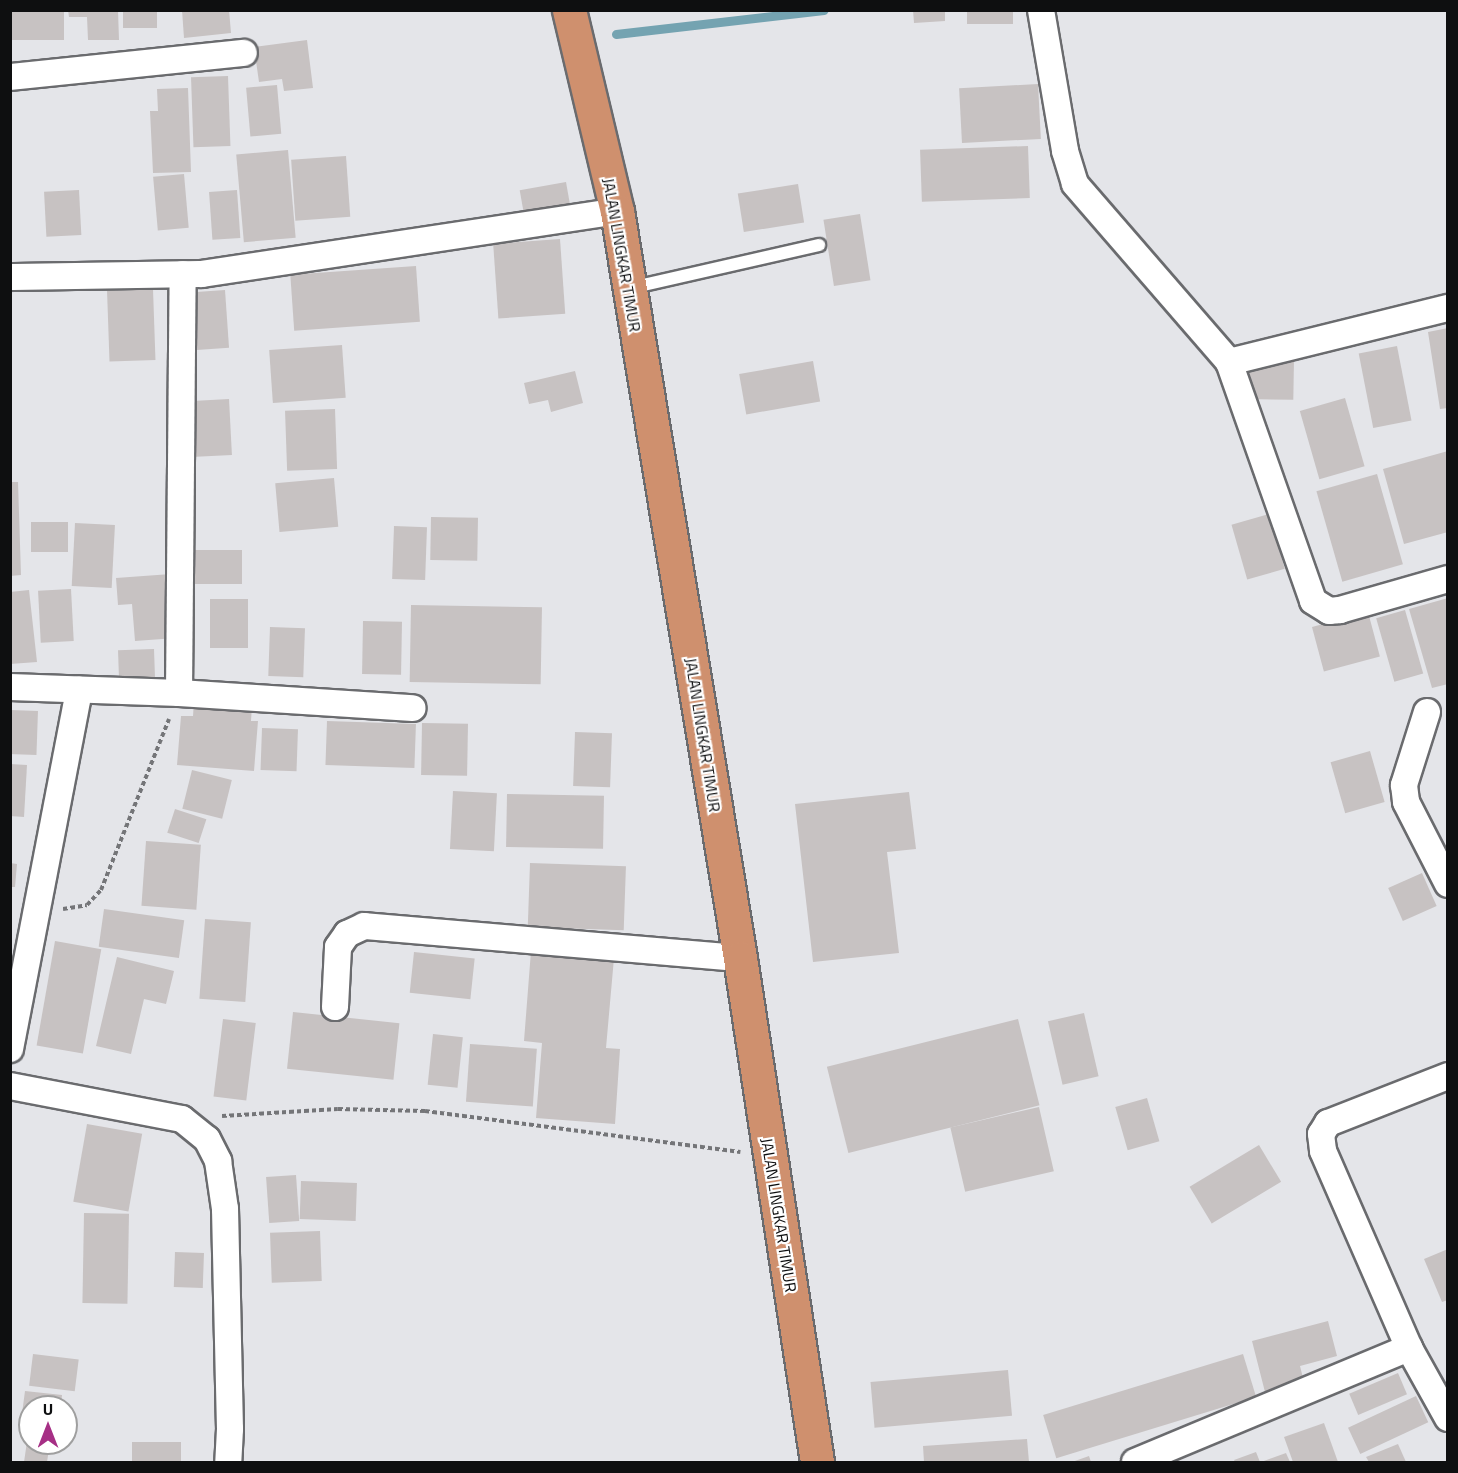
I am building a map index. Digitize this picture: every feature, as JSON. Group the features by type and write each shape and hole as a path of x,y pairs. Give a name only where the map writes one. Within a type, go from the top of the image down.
{"highway":[{"name":"JALAN LINGKAR TIMUR","path":"569,10 617,211 740,958 817,1462"}],"street":[{"path":"1041,10 1065,151 1076,184 1229,362 1312,601 1329,611 1340,610 1448,579"},
{"path":"10,77 244,53"},
{"path":"10,277 183,274 617,211"},
{"path":"179,693 183,274"},
{"path":"1229,362 1448,308"},
{"path":"10,687 179,693 413,708"},
{"path":"10,1048 39,908 79,690"},
{"path":"1427,712 1404,785 1406,802 1448,884"},
{"path":"335,1007 338,947 347,934 364,926 740,958"},
{"path":"1448,1076 1328,1123 1321,1134 1323,1151 1409,1348 1448,1418"},
{"path":"10,1086 182,1119 207,1138 218,1161 225,1209 230,1429 228,1462"},
{"path":"1135,1462 1409,1348"}],"lane":[{"path":"628,288 819,245"}],"path":[{"path":"39,908 87,905 101,890 179,693"},
{"path":"182,1119 392,1109 770,1156"}],"building":[{"path":"68,10 118,10 119,40 88,40 87,17 69,17"},
{"path":"123,10 157,10 157,28 123,28"},
{"path":"182,10 229,10 231,33 184,38"},
{"path":"913,10 945,10 945,21 914,23"},
{"path":"967,10 1013,10 1013,24 967,24"},
{"path":"11,11 64,11 64,40 11,40"},
{"path":"307,40 313,88 284,91 282,79 259,82 254,47"},
{"path":"228,76 230,146 193,147 191,77"},
{"path":"1038,84 1041,139 962,143 959,88"},
{"path":"277,85 281,134 250,137 246,88"},
{"path":"188,88 191,172 153,173 150,111 158,111 157,89"},
{"path":"1028,146 1030,198 922,202 920,150"},
{"path":"288,150 296,238 244,242 236,155"},
{"path":"346,156 350,217 295,221 291,160"},
{"path":"184,174 189,228 158,230 153,177"},
{"path":"566,182 571,210 525,218 520,190"},
{"path":"798,184 804,223 744,232 738,194"},
{"path":"79,190 81,235 46,237 44,192"},
{"path":"237,190 240,238 212,240 209,192"},
{"path":"860,214 870,280 834,286 823,220"},
{"path":"560,239 565,314 498,318 493,244"},
{"path":"416,266 420,322 294,331 290,275"},
{"path":"153,289 155,360 110,362 107,291"},
{"path":"225,290 229,348 193,350 189,293"},
{"path":"1448,328 1448,408 1440,409 1428,332"},
{"path":"342,345 346,398 273,403 269,350"},
{"path":"1397,346 1412,421 1373,428 1359,353"},
{"path":"1247,359 1294,360 1293,400 1246,399"},
{"path":"813,361 820,401 746,414 739,374"},
{"path":"575,371 583,403 551,412 548,400 529,404 524,383"},
{"path":"1345,398 1365,466 1319,479 1300,411"},
{"path":"229,399 232,455 191,457 188,401"},
{"path":"335,409 337,469 287,471 285,411"},
{"path":"1448,451 1448,532 1404,544 1383,469"},
{"path":"1377,474 1403,564 1342,582 1316,491"},
{"path":"334,478 338,527 279,532 275,483"},
{"path":"10,482 18,482 21,575 10,576"},
{"path":"1269,514 1285,569 1247,580 1232,525"},
{"path":"431,517 478,518 477,561 430,560"},
{"path":"31,522 68,522 68,552 31,552"},
{"path":"75,523 115,525 112,588 72,586"},
{"path":"394,526 427,527 425,580 392,579"},
{"path":"194,550 242,550 242,584 194,584"},
{"path":"171,574 176,638 135,641 132,604 118,605 116,578"},
{"path":"71,589 74,641 41,643 38,591"},
{"path":"29,590 37,662 10,664 10,592"},
{"path":"1448,598 1448,684 1432,688 1409,609"},
{"path":"210,599 248,599 248,648 210,648"},
{"path":"411,605 542,607 541,684 410,682"},
{"path":"1405,610 1423,673 1394,682 1376,618"},
{"path":"1368,612 1380,656 1324,671 1312,627"},
{"path":"363,621 402,622 401,675 362,674"},
{"path":"270,627 305,628 303,677 268,676"},
{"path":"154,649 155,677 119,678 118,650"},
{"path":"194,701 252,705 251,721 258,721 254,771 177,765 181,716 193,716"},
{"path":"10,710 38,711 36,755 10,754"},
{"path":"327,721 416,724 414,768 325,765"},
{"path":"422,723 468,724 467,776 421,775"},
{"path":"262,728 298,729 297,771 261,770"},
{"path":"575,732 612,733 610,787 573,786"},
{"path":"1370,751 1385,802 1345,813 1331,762"},
{"path":"10,764 27,765 24,817 10,816"},
{"path":"192,770 232,780 222,819 182,809"},
{"path":"453,791 497,793 494,851 450,849"},
{"path":"909,792 916,849 887,852 899,953 813,962 795,804"},
{"path":"507,794 604,796 603,849 506,847"},
{"path":"175,809 206,819 199,843 167,833"},
{"path":"146,841 201,845 196,910 141,906"},
{"path":"10,863 17,864 15,887 10,887"},
{"path":"530,863 626,866 624,930 528,927"},
{"path":"1422,873 1437,906 1403,921 1388,888"},
{"path":"104,909 184,920 179,958 99,947"},
{"path":"205,919 251,922 245,1002 199,999"},
{"path":"55,941 101,949 83,1054 37,1045"},
{"path":"531,951 614,958 606,1048 620,1049 615,1124 536,1118 542,1043 524,1041"},
{"path":"414,952 475,958 470,999 410,993"},
{"path":"117,957 174,971 166,1004 144,999 131,1054 96,1046"},
{"path":"293,1012 399,1023 393,1080 287,1069"},
{"path":"1084,1013 1099,1076 1063,1085 1048,1021"},
{"path":"223,1019 256,1023 246,1100 213,1096"},
{"path":"1018,1019 1040,1105 848,1153 827,1067"},
{"path":"433,1034 463,1037 458,1088 428,1085"},
{"path":"470,1044 537,1049 533,1107 466,1102"},
{"path":"1147,1098 1159,1141 1128,1150 1115,1107"},
{"path":"1039,1107 1054,1171 965,1192 950,1127"},
{"path":"87,1124 142,1134 128,1212 73,1202"},
{"path":"1259,1145 1281,1182 1212,1224 1190,1187"},
{"path":"296,1175 299,1221 269,1223 266,1177"},
{"path":"301,1181 357,1183 356,1221 300,1219"},
{"path":"84,1213 129,1214 127,1304 82,1303"},
{"path":"320,1231 322,1281 272,1283 270,1233"},
{"path":"1448,1249 1448,1300 1442,1302 1424,1259"},
{"path":"175,1252 204,1253 203,1288 174,1287"},
{"path":"1328,1321 1337,1356 1300,1366 1305,1386 1266,1396 1252,1341"},
{"path":"33,1354 79,1360 75,1391 29,1386"},
{"path":"1243,1354 1256,1397 1056,1458 1043,1415"},
{"path":"1008,1370 1012,1416 875,1428 871,1382"},
{"path":"1398,1373 1407,1394 1358,1415 1349,1394"},
{"path":"25,1391 62,1395 24,1395"},
{"path":"1416,1396 1428,1422 1360,1454 1348,1428"},
{"path":"1324,1423 1338,1462 1293,1462 1284,1437"},
{"path":"1027,1439 1029,1462 924,1462 923,1446"},
{"path":"132,1442 181,1442 181,1462 132,1462"},
{"path":"1398,1444 1406,1462 1369,1462 1366,1457"},
{"path":"1256,1452 1260,1462 1235,1462 1234,1460"},
{"path":"1286,1453 1290,1462 1261,1462"},
{"path":"25,1455 48,1455 47,1462 24,1462"},
{"path":"1089,1456 1091,1462 1072,1462"}],"waterway":[{"path":"616,34 824,10"}]}
